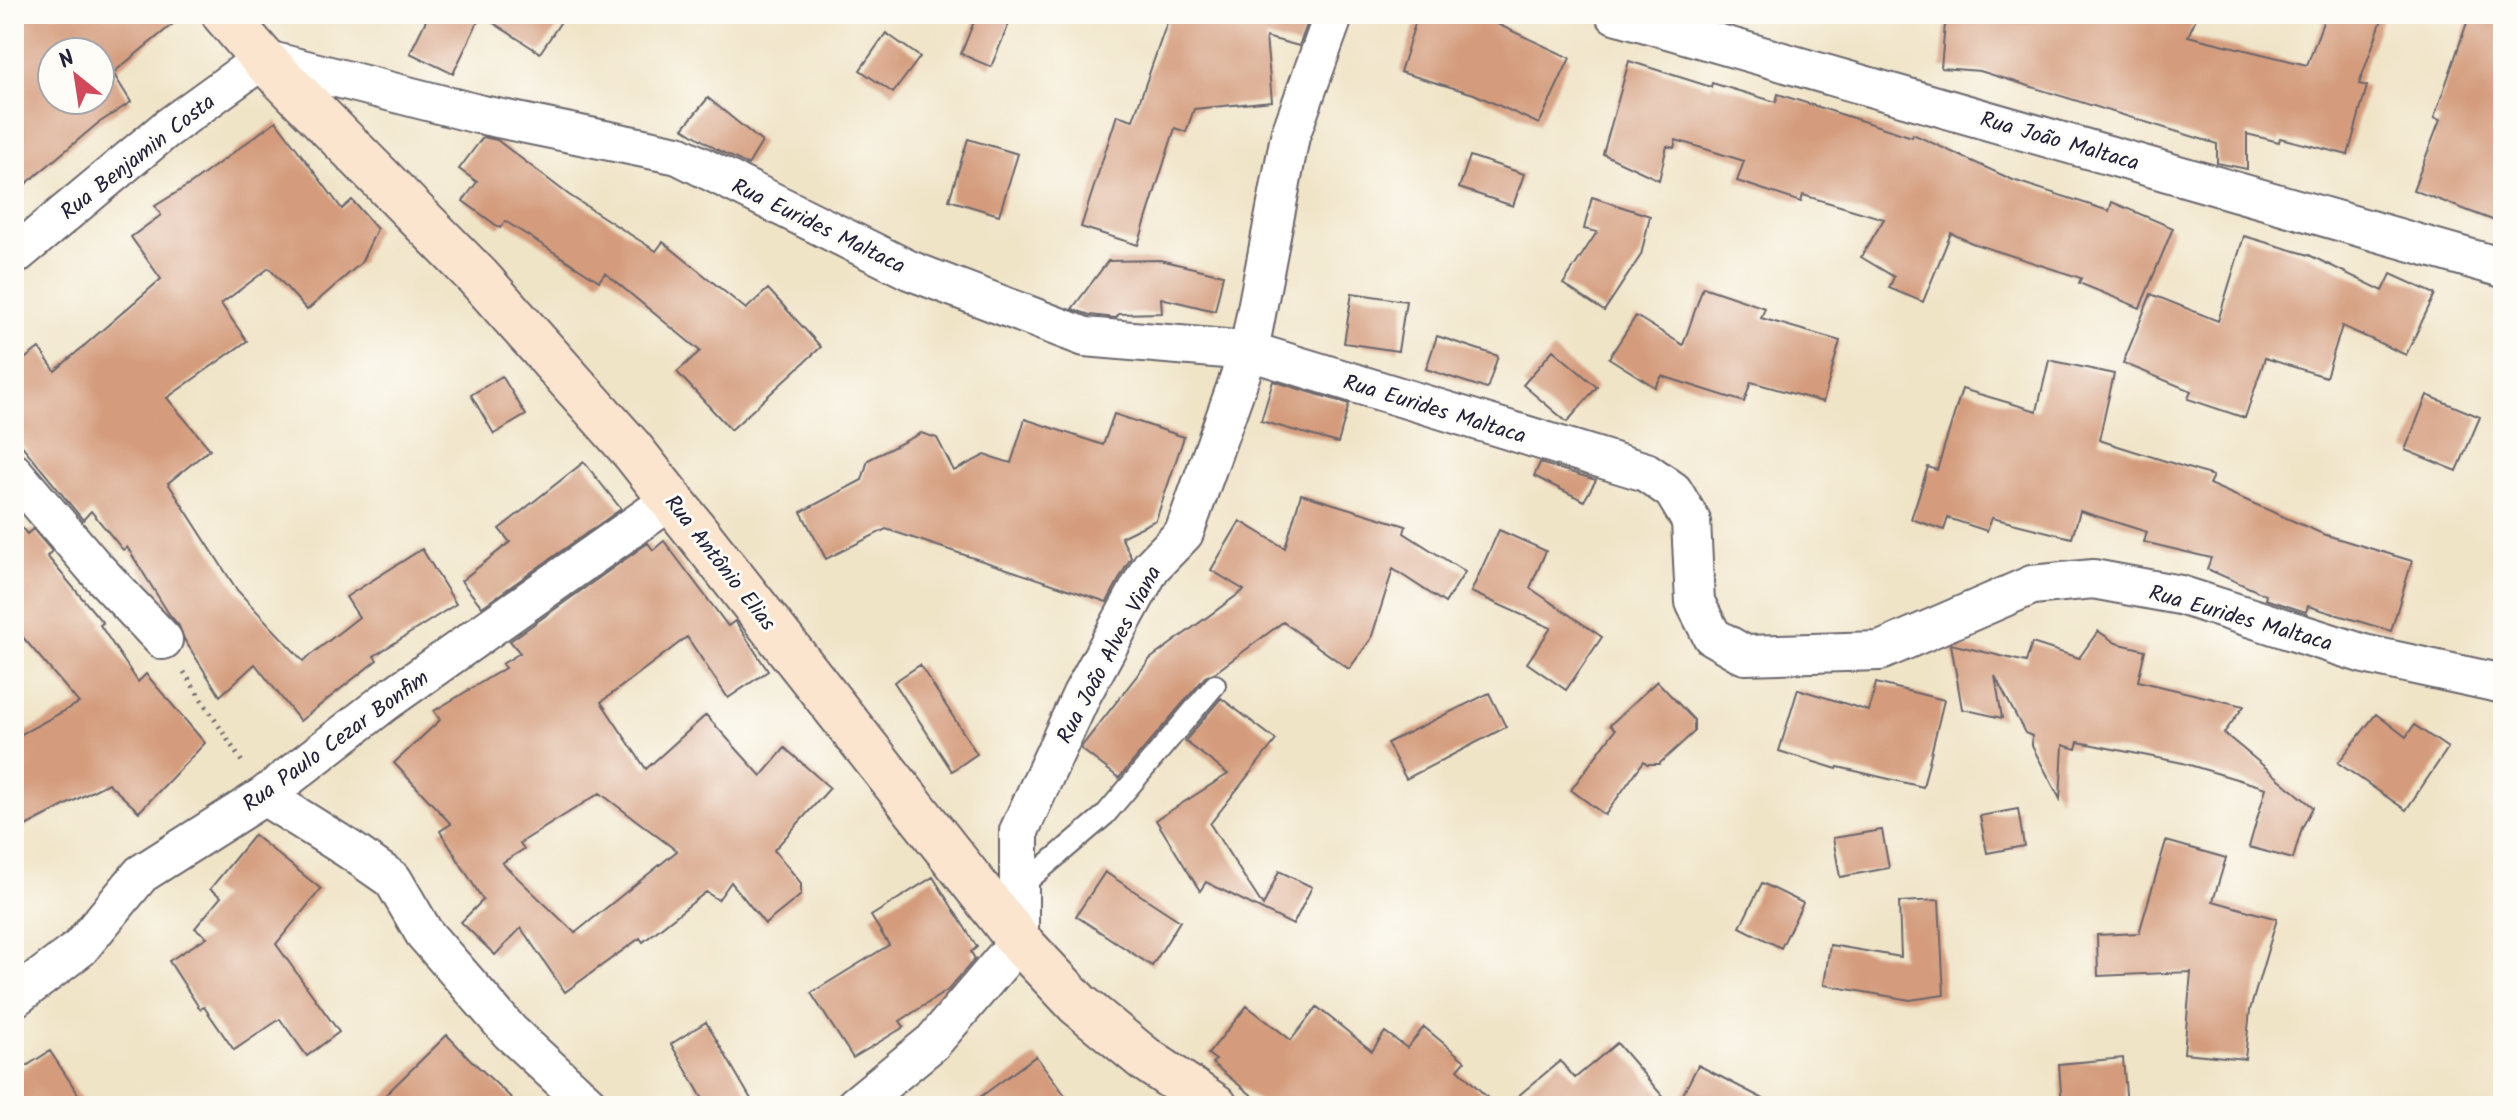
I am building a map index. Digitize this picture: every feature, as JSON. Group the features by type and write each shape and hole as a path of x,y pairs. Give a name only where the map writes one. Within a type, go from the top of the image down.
{"street":[{"name":"Rua Antônio Elias","path":"224,14 263,59 478,277 632,450 1019,941 1078,1004 1145,1059 1215,1106"},
{"name":"Rua João Alves Viana","path":"1019,941 1019,831 1082,694 1151,567 1184,533 1249,351 1290,136 1334,14"},
{"name":"Rua João Maltaca","path":"1615,14 2503,268"},
{"name":"Rua Benjamin Costa","path":"14,256 165,130 263,59"},
{"name":"Rua Eurides Maltaca","path":"263,59 478,114 678,155 909,270 1085,337 1249,351 1646,472 1673,491 1691,521 1695,602 1712,636 1745,655 1880,651 2032,585 2093,579 2180,595 2364,654 2503,684"},
{"path":"14,473 94,567 163,640"},
{"name":"Rua Paulo Cezar Bonfim","path":"14,998 80,948 141,874 264,796 385,702 671,500"},
{"path":"264,796 393,880 424,933 510,1032 590,1106"},
{"path":"855,1106 933,1042 1019,941"}],"lane":[{"path":"1019,888 1105,815 1215,685"}],"path":[{"path":"163,640 264,796"}],"building":[{"path":"14,14 185,14 116,71 116,36 36,36 36,116 109,116 14,194"},
{"path":"429,14 566,14 540,53 481,15 453,74 410,53"},
{"path":"977,14 1013,14 991,67 961,54"},
{"path":"1170,14 1311,14 1299,46 1266,37 1272,101 1194,109 1186,132 1175,128 1138,245 1081,227 1117,115 1133,120"},
{"path":"1418,14 1476,14 1570,58 1539,124 1474,94 1400,72"},
{"path":"1946,14 2198,14 2188,36 2307,65 2326,14 2384,14 2359,84 2367,86 2348,155 2280,138 2279,142 2247,134 2247,169 2217,163 2217,144 1980,71 1941,68"},
{"path":"2470,14 2503,14 2503,224 2413,190 2440,120 2434,118"},
{"path":"886,33 920,57 893,93 860,70"},
{"path":"1629,61 1711,87 1712,83 1776,102 1778,94 1912,137 1913,134 2013,180 2109,211 2112,202 2173,228 2140,308 2079,283 2081,278 1972,243 1951,233 1923,302 1889,288 1894,277 1861,257 1884,219 1803,195 1801,202 1737,181 1744,161 1676,140 1674,148 1667,146 1659,180 1603,154"},
{"path":"116,78 131,102 116,112"},
{"path":"708,98 762,142 748,165 683,128"},
{"path":"276,121 342,209 352,200 377,229 361,263 307,310 269,268 221,304 247,341 167,398 210,449 168,483 237,590 303,661 359,617 346,597 422,549 456,604 374,656 377,660 300,721 255,664 220,696 127,547 123,550 91,511 83,520 14,436 14,367 39,348 55,371 161,279 131,237 161,215 155,206 192,183"},
{"path":"483,137 497,140 569,195 656,251 663,242 746,309 768,289 821,347 731,430 677,372 700,351 605,273 599,281 505,221 500,228 463,201 477,182 459,169"},
{"path":"968,139 1018,154 999,215 949,200"},
{"path":"1470,156 1524,174 1513,206 1459,188"},
{"path":"1592,197 1650,216 1641,255 1604,311 1563,284 1597,232 1584,229"},
{"path":"2244,236 2309,255 2383,291 2391,274 2435,294 2406,355 2342,326 2326,377 2265,358 2245,418 2188,399 2191,391 2123,363 2151,294 2218,321"},
{"path":"1160,260 1223,275 1215,311 1161,298 1162,313 1119,314 1116,318 1072,309 1108,261"},
{"path":"1703,287 1765,308 1761,318 1840,341 1823,402 1751,382 1744,402 1662,376 1655,387 1609,358 1636,316 1683,345"},
{"path":"1352,293 1406,301 1398,351 1344,343"},
{"path":"1437,336 1498,356 1487,389 1426,369"},
{"path":"1553,350 1597,387 1567,422 1523,385"},
{"path":"2049,360 2114,374 2099,440 2213,476 2209,484 2323,534 2412,561 2391,631 2308,606 2306,612 2265,599 2266,595 2207,569 2211,558 2144,542 2147,532 2080,511 2072,538 1992,518 1987,531 1948,518 1944,530 1911,519 1928,467 1937,470 1962,389 2037,411"},
{"path":"502,376 526,415 494,434 471,395"},
{"path":"1273,381 1349,404 1338,443 1261,421"},
{"path":"2427,395 2480,417 2457,471 2405,450"},
{"path":"1114,414 1184,437 1156,520 1121,537 1131,557 1107,602 886,529 826,559 801,512 862,480 868,460 921,433 937,438 954,471 985,455 1011,463 1025,419 1103,445"},
{"path":"584,462 621,509 482,607 461,581 510,542 499,529"},
{"path":"1540,463 1596,480 1584,501 1534,476"},
{"path":"1301,494 1406,526 1404,533 1465,572 1445,603 1393,569 1371,639 1349,669 1283,622 1205,677 1119,778 1081,749 1082,746 1150,659 1244,590 1211,570 1240,521 1285,548"},
{"path":"14,518 27,534 33,529 52,551 47,556 103,623 100,625 138,682 146,674 205,743 139,812 108,783 14,832 14,738 79,703 14,627"},
{"path":"1499,530 1546,551 1530,588 1602,637 1566,690 1527,663 1551,628 1471,592"},
{"path":"664,541 728,626 735,621 768,671 728,698 687,637 601,702 646,769 706,715 761,776 785,748 830,788 774,850 801,883 801,895 765,924 731,882 718,900 706,892 643,942 640,938 565,992 521,928 495,955 461,922 483,900 440,831 451,824 394,763 440,720 434,711 505,668 502,664 520,653 510,641 648,543 653,550","holes":["600,793 677,851 575,933 502,863 524,849 520,843"]},
{"path":"2098,631 2116,643 2145,650 2138,681 2244,706 2224,733 2313,807 2302,828 2293,859 2249,847 2266,788 2183,763 2078,742 2076,749 2063,745 2060,799 2032,746 2032,736 2025,733 1995,676 2002,718 1962,709 1951,644 2026,662 2032,643 2079,658"},
{"path":"920,665 977,754 952,771 894,682"},
{"path":"1657,681 1694,720 1694,732 1659,764 1644,761 1605,815 1571,790 1615,730 1610,725"},
{"path":"1876,683 1944,700 1923,787 1837,769 1779,751 1798,689 1869,711"},
{"path":"1489,693 1506,727 1406,779 1387,743"},
{"path":"1221,698 1276,740 1210,824 1263,906 1279,871 1312,887 1293,925 1206,882 1200,891 1156,820 1228,774 1185,741"},
{"path":"2376,714 2406,737 2414,725 2448,748 2406,810 2338,763"},
{"path":"2018,809 2024,846 1987,853 1980,816"},
{"path":"1882,830 1889,868 1840,877 1833,838"},
{"path":"254,835 321,889 276,944 339,1032 307,1056 280,1019 234,1050 204,1007 200,1009 169,961 207,937 195,928 221,897 210,889"},
{"path":"2166,841 2226,858 2213,901 2277,919 2250,1010 2245,1059 2184,1053 2191,972 2098,976 2097,935 2139,933"},
{"path":"1105,872 1180,921 1152,966 1076,916"},
{"path":"933,877 977,947 971,952 975,959 948,990 900,1021 904,1027 853,1058 811,993 889,945 871,916"},
{"path":"1762,883 1803,903 1781,948 1740,927"},
{"path":"1939,900 1944,995 1910,1000 1824,985 1830,945 1901,957 1899,902"},
{"path":"1247,1006 1291,1040 1317,1007 1372,1051 1385,1032 1407,1048 1424,1027 1465,1061 1458,1069 1496,1106 1265,1106 1212,1063 1216,1060 1208,1054"},
{"path":"706,1022 755,1106 707,1106 671,1044"},
{"path":"447,1035 520,1106 374,1106"},
{"path":"1617,1043 1671,1106 1506,1106 1560,1061 1575,1078"},
{"path":"50,1051 86,1106 14,1106 14,1074"},
{"path":"1036,1056 1073,1106 968,1106"},
{"path":"2123,1058 2127,1106 2062,1106 2059,1064"},
{"path":"1698,1065 1777,1106 1677,1106"}]}
